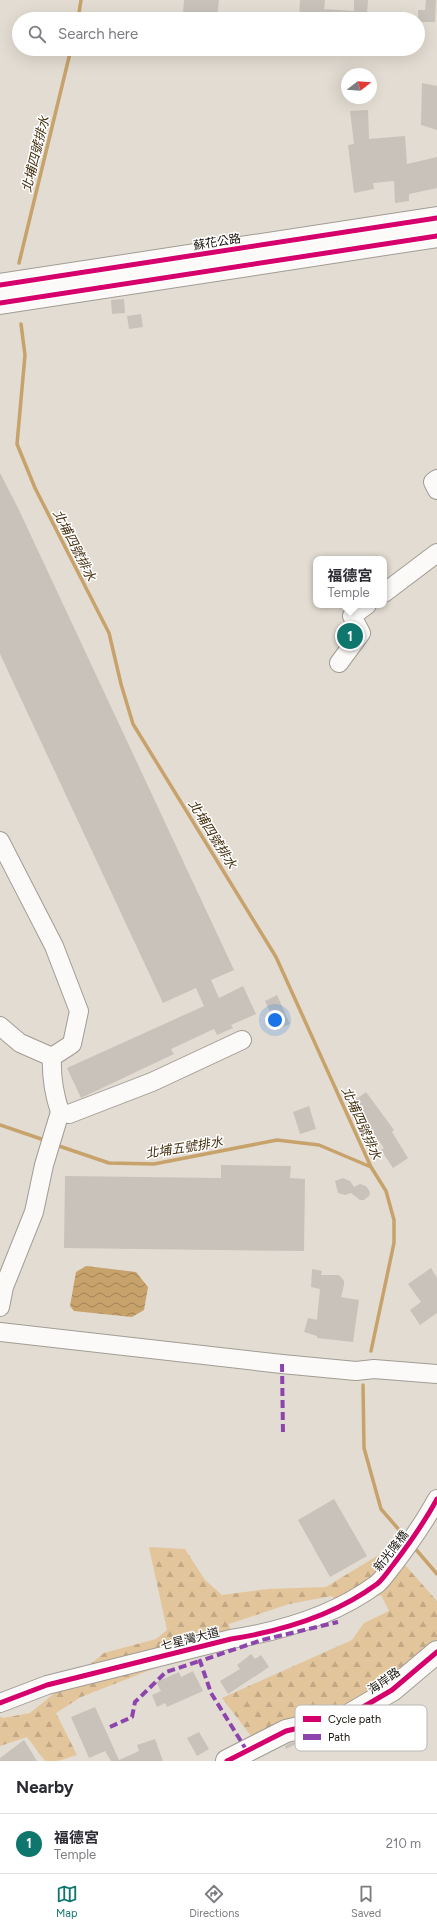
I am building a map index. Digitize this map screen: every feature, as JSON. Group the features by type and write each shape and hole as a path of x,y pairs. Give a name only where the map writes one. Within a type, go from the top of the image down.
{"main road":[{"name":"蘇花公路","path":"0,303 359,239 437,218"},
{"name":"蘇花公路","path":"0,285 359,239 437,236"},
{"name":"海岸路","path":"366,1705 392,1690 437,1652"},
{"name":"海岸路","path":"227,1761 286,1731 295,1729"}],"street":[{"path":"437,479 433,482 437,490"},
{"path":"387,590 437,553"},
{"path":"339,663 361,633 352,616 363,608"},
{"path":"0,841 54,946 79,1011 72,1044 52,1057"},
{"path":"0,1026 20,1043 52,1057"},
{"path":"60,1112 69,1114 104,1102 152,1082 242,1040"},
{"path":"0,1307 4,1287 34,1212 44,1165 60,1112 51,1074 52,1057"},
{"path":"0,1332 282,1364 356,1371 374,1369 437,1374"},
{"name":"新光隆橋","path":"379,1583 419,1531 437,1499"},
{"name":"七星灣大道","path":"0,1702 47,1685 231,1639 262,1634 298,1623 341,1605 379,1583"}],"green space":[{"path":"149,1547 185,1549 205,1580 222,1595 268,1589 326,1587 390,1548 437,1601 437,1646 355,1705 295,1705 295,1723 251,1736 222,1698 352,1640 364,1623 389,1611 381,1595 341,1608 332,1596 289,1604 229,1624 232,1638 81,1697 56,1713 77,1755 58,1761 45,1761 27,1737 0,1746 0,1716 3,1718 30,1713 104,1653 156,1639 167,1630"}],"water":[{"path":"86,1266 136,1272 148,1287 144,1310 132,1317 74,1311 70,1306 76,1272"}],"building":[{"path":"184,0 219,0 218,12 183,12"},
{"path":"300,0 325,0 324,9 354,11 354,0 368,0 367,12 299,12"},
{"path":"426,0 436,0 435,22 425,22 425,12 418,12 418,10 425,10"},
{"path":"422,83 437,86 437,130 421,125"},
{"path":"368,110 369,139 405,136 407,164 437,157 437,188 409,194 409,201 395,203 394,181 373,183 374,189 354,193 348,145 354,144 350,111"},
{"path":"124,299 125,313 112,314 111,300"},
{"path":"141,314 143,327 129,329 127,316"},
{"path":"0,473 19,510 234,970 211,980 219,998 243,986 256,1014 231,1025 233,1028 217,1035 214,1029 171,1049 174,1054 81,1098 67,1068 204,1006 196,988 163,1003 0,654"},
{"path":"277,995 290,1024 278,1029 265,1001"},
{"path":"366,1092 394,1130 392,1132 408,1158 393,1168 381,1150 384,1148 351,1103"},
{"path":"309,1106 316,1129 300,1134 293,1112"},
{"path":"221,1165 291,1166 290,1178 305,1179 304,1251 64,1248 65,1176 221,1178"},
{"path":"343,1178 350,1181 354,1187 360,1184 366,1186 370,1192 369,1196 364,1200 360,1200 351,1193 345,1195 338,1193 335,1181"},
{"path":"431,1268 437,1278 437,1313 420,1325 410,1310 421,1302 408,1284"},
{"path":"312,1269 322,1271 321,1275 339,1275 344,1281 341,1297 359,1300 353,1342 317,1338 317,1336 304,1332 308,1318 317,1320 320,1289 311,1287"},
{"path":"334,1499 367,1556 330,1577 298,1520"},
{"path":"251,1654 255,1659 261,1655 269,1667 228,1694 220,1681 240,1669 237,1665"},
{"path":"193,1671 203,1691 167,1707 165,1703 157,1707 152,1695 161,1691 156,1682 179,1672 181,1677"},
{"path":"95,1707 119,1760 139,1751 137,1745 155,1739 163,1761 111,1761 105,1751 89,1758 71,1717"},
{"path":"199,1732 209,1749 197,1756 187,1738"},
{"path":"24,1740 37,1761 0,1761 0,1758"},
{"path":"295,1742 295,1744 286,1749 285,1746"}],"waterway":[{"name":"北埔四號排水","path":"79,12 81,0"},
{"name":"北埔四號排水","path":"19,263 69,56"},
{"name":"北埔四號排水","path":"21,324 25,355 17,444 35,488 109,633 121,684 133,724 276,957 371,1167 386,1191 394,1220 394,1243 371,1351"},
{"name":"北埔五號排水","path":"0,1125 47,1141"},
{"name":"北埔五號排水","path":"56,1145 109,1163 154,1164 277,1140 319,1145 371,1167"},
{"name":"北埔四號排水","path":"363,1385 364,1448 381,1509 407,1539"},
{"name":"北埔四號排水","path":"413,1546 437,1574"}],"marked path":[{"path":"282,1364 283,1433"},
{"path":"247,1751 211,1693 200,1661 262,1640 338,1622"},
{"path":"110,1727 132,1717 135,1702 166,1672 200,1661"}],"cycle path":[{"path":"0,285 437,218"},
{"path":"0,303 437,236"},
{"path":"0,1703 47,1685 289,1626 344,1605 379,1582 411,1541 437,1499"},
{"path":"366,1705 392,1690 437,1652"},
{"path":"227,1761 286,1731 295,1729"}],"place":[{"name":"福德宮","path":"350,636"}]}
